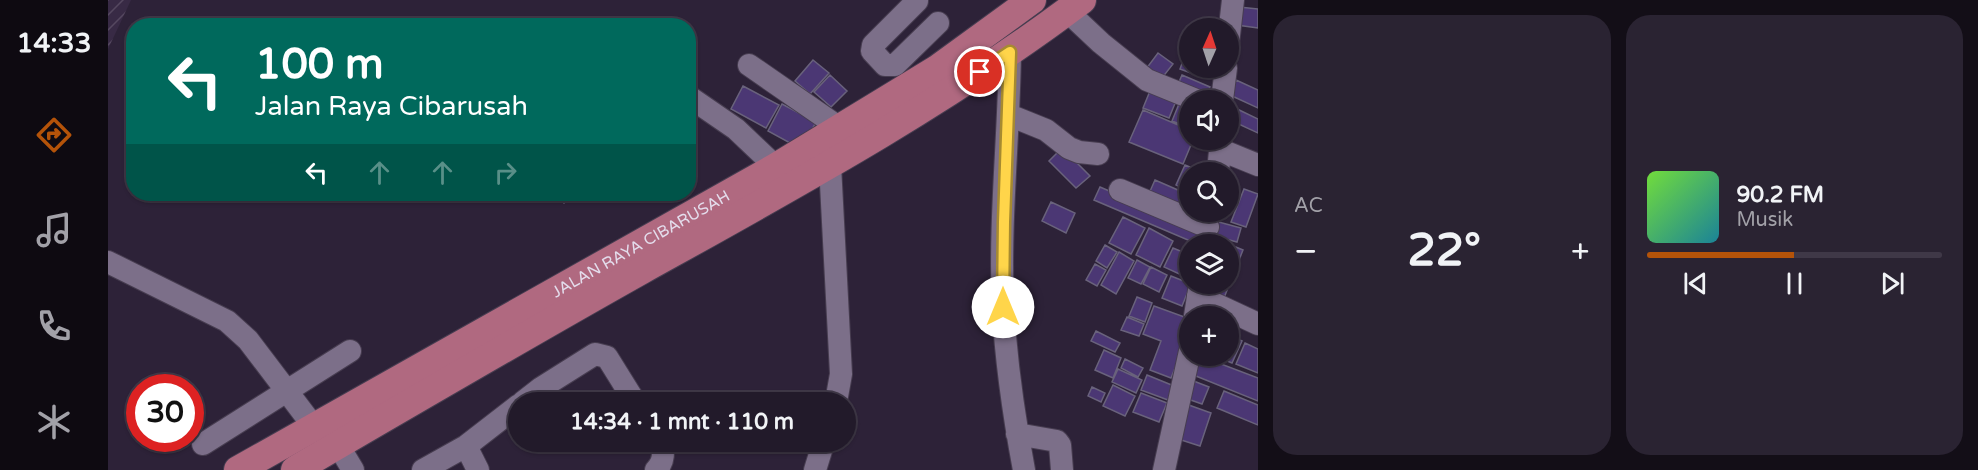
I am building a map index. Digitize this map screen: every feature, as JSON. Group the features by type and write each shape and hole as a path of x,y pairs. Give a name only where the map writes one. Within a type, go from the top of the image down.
{"main road":[{"name":"JALAN RAYA CIBARUSAH","path":"238,470 776,167 964,50 1032,0"},
{"name":"JALAN RAYA CIBARUSAH","path":"295,470 520,338 830,165 950,92 1074,6"},
{"path":"991,30 1010,52"}],"street":[{"path":"938,22 895,65 885,65 872,51 873,45 917,0 938,22 964,50"},
{"path":"1231,18 1233,0"},
{"path":"1074,6 1101,44 1147,80 1179,93"},
{"path":"1010,52 1003,307 1017,434 1024,470"},
{"path":"748,64 840,128"},
{"path":"696,102 736,129 776,167"},
{"path":"1009,115 1046,130 1069,148 1079,152 1098,154"},
{"path":"1230,150 1258,165"},
{"path":"830,165 841,374 838,392"},
{"path":"1120,190 1208,228"},
{"path":"108,262 227,321 248,340 314,427"},
{"path":"1198,299 1258,324"},
{"path":"204,443 350,351"},
{"path":"536,392 595,354 607,357 629,392"},
{"path":"1164,470 1187,366"},
{"path":"423,470 466,446 508,414"},
{"path":"1017,434 1057,441 1060,445 1062,470"},
{"path":"338,445 353,470"},
{"path":"466,446 478,470"},
{"path":"656,470 660,466 662,452"},
{"path":"815,470 821,452"}],"shaded area":[{"path":"108,0 131,0 108,49"}],"building":[{"path":"1239,7 1258,9 1258,28 1239,25"},
{"path":"1158,53 1173,64 1158,83 1143,73"},
{"path":"813,60 829,73 810,94 795,81"},
{"path":"830,75 847,91 831,107 814,92"},
{"path":"1181,78 1189,78 1210,87 1209,90 1176,89"},
{"path":"1236,80 1258,90 1258,108 1239,99 1239,90 1232,90"},
{"path":"743,86 779,105 766,128 731,109"},
{"path":"1150,91 1176,101 1169,118 1143,108"},
{"path":"782,104 816,122 801,149 768,131"},
{"path":"1179,104 1179,124 1172,121"},
{"path":"1143,110 1179,125 1179,150 1189,150 1184,162 1179,162 1129,142"},
{"path":"1239,110 1258,119 1258,133 1239,124"},
{"path":"1062,148 1090,176 1076,188 1049,161"},
{"path":"1155,180 1179,190 1179,212 1147,198"},
{"path":"1100,187 1200,230 1198,234 1179,234 1179,236 1094,200"},
{"path":"1244,189 1258,194 1246,227 1231,222 1239,222 1239,202"},
{"path":"1051,202 1075,213 1066,233 1042,221"},
{"path":"1123,217 1145,228 1131,254 1109,243"},
{"path":"1215,222 1241,228 1239,235 1211,234"},
{"path":"1149,228 1173,241 1160,267 1136,255"},
{"path":"1105,245 1117,252 1107,268 1096,261"},
{"path":"1173,248 1179,250 1179,274 1164,267"},
{"path":"1239,248 1243,250 1239,260"},
{"path":"1119,252 1134,261 1116,294 1101,285"},
{"path":"1137,260 1150,267 1141,284 1128,278"},
{"path":"1095,264 1106,270 1097,286 1086,280"},
{"path":"1151,267 1167,275 1159,292 1143,284"},
{"path":"1171,276 1179,279 1179,294 1187,294 1182,306 1162,298"},
{"path":"1137,297 1152,303 1145,322 1129,316"},
{"path":"1154,306 1179,315 1179,358 1171,378 1150,370 1161,341 1143,334"},
{"path":"1127,317 1144,324 1139,336 1121,330"},
{"path":"1096,331 1120,343 1115,352 1091,341"},
{"path":"1245,343 1258,349 1258,373 1239,365 1239,357"},
{"path":"1104,350 1121,358 1113,378 1095,370"},
{"path":"1125,359 1143,368 1138,377 1121,368"},
{"path":"1195,366 1226,366 1258,378 1258,401 1191,374"},
{"path":"1118,369 1142,380 1136,393 1112,382"},
{"path":"1147,375 1174,386 1168,400 1141,390"},
{"path":"1191,380 1209,387 1202,404 1185,398"},
{"path":"1113,385 1135,396 1125,416 1103,406"},
{"path":"1092,387 1105,393 1101,402 1088,396"},
{"path":"1224,391 1258,405 1258,425 1217,408"},
{"path":"1141,393 1167,403 1159,422 1133,412"},
{"path":"1186,404 1211,413 1200,446 1175,438"}],"route":[{"path":"980,72 1010,52 1003,307"}]}
